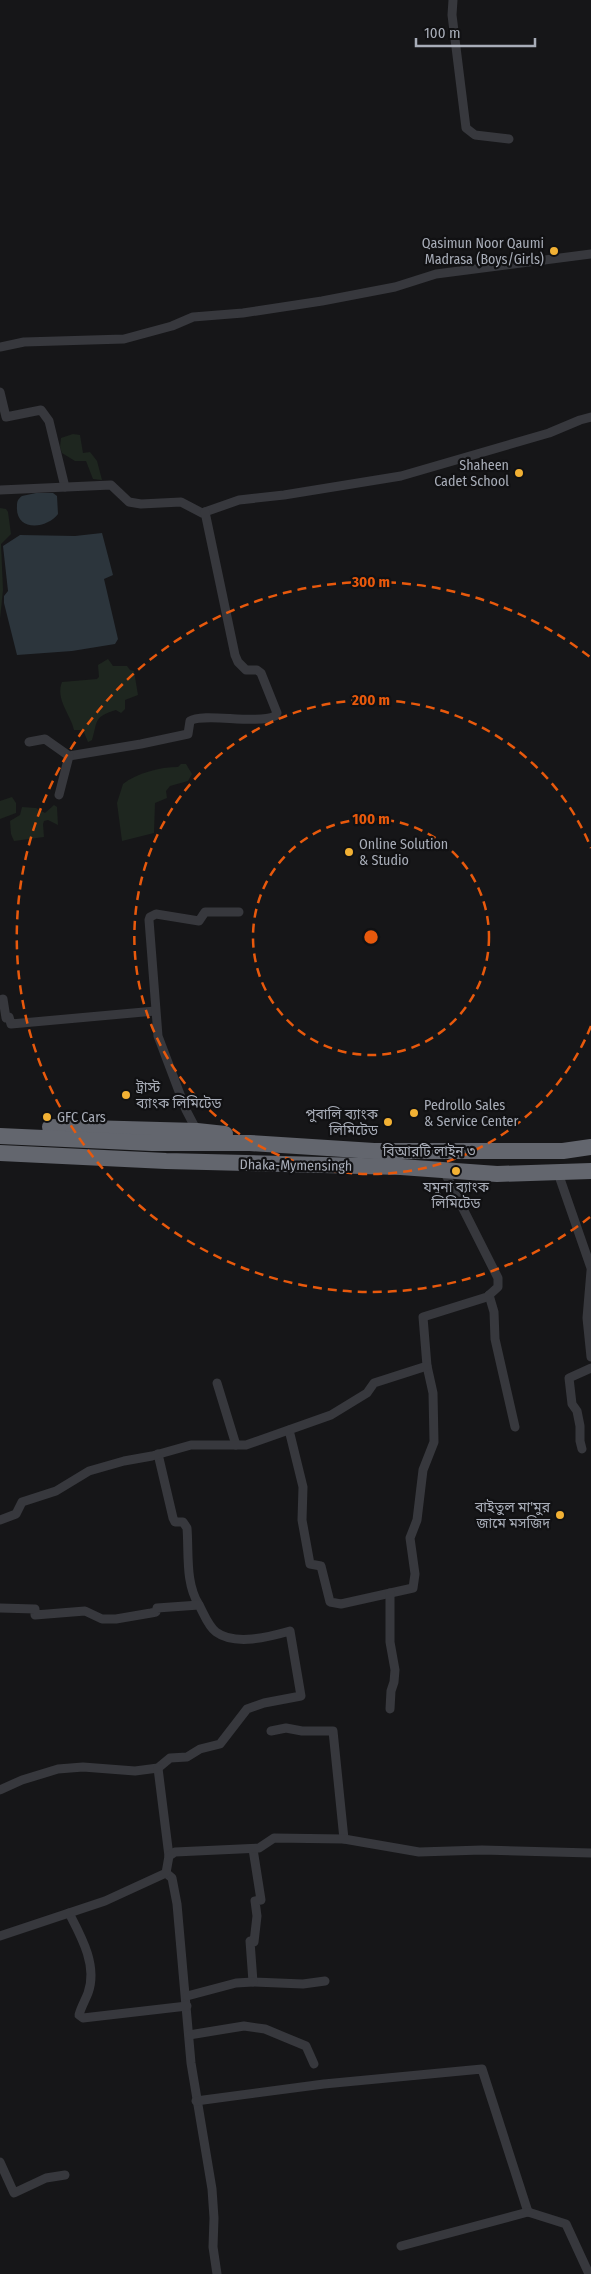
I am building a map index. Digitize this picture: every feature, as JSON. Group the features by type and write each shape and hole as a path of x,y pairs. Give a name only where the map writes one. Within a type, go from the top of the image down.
{"highway":[{"name":"Dhaka-Mymensingh","path":"0,1126 197,1131 223,1134 552,1147 591,1146"},
{"path":"223,1134 250,1143"},
{"path":"0,1136 152,1143 250,1143"},
{"name":"বিআরটি লাইন ৩","path":"250,1143 374,1151 563,1151 591,1146"},
{"name":"Dhaka-Mymensingh","path":"0,1153 166,1161 401,1167 497,1174 591,1171"},
{"name":"বিআরটি লাইন ৩","path":"401,1167 447,1162 548,1161 591,1157"}],"street":[{"path":"453,0 452,15 466,128 475,136 509,139"},
{"path":"0,347 24,342 124,339 172,326 193,317 243,313 322,301 395,287 436,274 591,254"},
{"path":"0,392 6,417 41,410 49,422 66,487"},
{"path":"0,490 24,491 111,485 129,502 181,502 205,512 239,500 284,495 401,476 549,433 591,417"},
{"path":"29,742 46,739 69,756 188,734 190,721 198,717 224,720 275,716 276,713 261,673 257,670 246,670 238,662 235,655 205,512"},
{"path":"59,795 69,756"},
{"path":"197,1131 182,1102 158,1036 150,917 156,914 199,921 205,912 239,912"},
{"path":"0,1000 3,1000 6,1018 9,1017 11,1024 155,1011"},
{"path":"289,1430 303,1487 302,1520 310,1564 321,1566 330,1602 340,1604 413,1588 415,1574 410,1538 417,1520 423,1470 434,1442 433,1393 427,1366 424,1317 490,1295 498,1287 498,1278 444,1171"},
{"path":"558,1173 591,1269 587,1318 591,1357"},
{"path":"490,1295 494,1312 495,1340 515,1427"},
{"path":"0,1520 16,1514 22,1502 56,1492 89,1470 191,1445 246,1445 345,1408 367,1394 374,1383 427,1366"},
{"path":"582,1449 577,1411 572,1404 570,1378 591,1368"},
{"path":"217,1383 236,1445"},
{"path":"0,1790 22,1780 58,1768 83,1767 135,1771 158,1768 170,1758 187,1757 200,1749 220,1744 247,1709 264,1703 301,1696 290,1631 273,1636 230,1638 216,1632 210,1626 192,1590 189,1574 187,1528 184,1522 175,1522 173,1518 158,1454"},
{"path":"390,1593 390,1642 395,1670 394,1682 390,1691 390,1709"},
{"path":"0,1608 35,1609 35,1615 85,1611 102,1619 116,1619 156,1612 157,1608 199,1605"},
{"path":"271,1731 286,1728 302,1731 333,1731 344,1839"},
{"path":"158,1768 169,1856 166,1873"},
{"path":"169,1856 175,1852 259,1848 274,1838 344,1839 419,1852 482,1850 591,1853"},
{"path":"253,1849 261,1900 255,1901 257,1916 254,1942 250,1941 253,1982"},
{"path":"0,1936 105,1901 166,1873"},
{"path":"166,1873 172,1878 174,1887 187,1996 196,2101 212,2189 214,2218 212,2248 217,2274"},
{"path":"69,1913 82,1937 88,1958 88,1992 81,2004 79,2015 83,2018 187,2006"},
{"path":"187,1996 236,1983 303,1984 325,1981"},
{"path":"189,2035 244,2026 265,2029 306,2046 314,2064"},
{"path":"196,2101 324,2084 482,2069 528,2212"},
{"path":"0,2162 14,2193 46,2178 65,2175"},
{"path":"401,2246 528,2212 566,2224 589,2274"}],"shaded area":[{"path":"73,434 80,435 83,453 90,452 97,461 102,480 93,479 86,461 75,461 62,453 60,447 61,438"},
{"path":"36,493 53,493 57,496 58,514 47,523 40,525 26,524 18,514 18,500 22,496"},
{"path":"0,508 6,509 8,512 11,534 1,544 3,590 0,619"},
{"path":"102,533 113,575 104,579 118,639 115,644 72,651 17,655 4,603 4,596 8,591 3,546 20,535 75,536"},
{"path":"108,659 113,666 127,666 130,670 134,671 138,695 125,700 125,709 121,713 116,710 103,715 96,724 92,740 88,742 83,730 74,730 62,701 60,688 62,682 97,679 99,677 98,665"},
{"path":"181,764 186,764 192,774 188,781 170,786 166,791 167,798 155,803 154,833 122,841 117,803 123,784 156,769 178,767"},
{"path":"12,797 16,803 16,813 0,819 0,801"},
{"path":"54,805 57,807 58,825 48,820 44,821 44,837 14,841 11,834 10,821 20,815 22,807 36,808 45,813"}],"place":[{"name":"Qasimun Noor Qaumi Madrasa (Boys/Girls)","path":"554,251"},
{"name":"Shaheen Cadet School","path":"519,473"},
{"name":"Online Solution & Studio","path":"349,852"},
{"name":"ট্রাস্ট ব্যাংক লিমিটেড","path":"126,1095"},
{"name":"Pedrollo Sales & Service Center","path":"414,1113"},
{"name":"GFC Cars","path":"47,1117"},
{"name":"পুবালি ব্যাংক লিমিটেড","path":"388,1122"},
{"name":"যমুনা ব্যাংক লিমিটেড","path":"456,1171"},
{"name":"বাইতুল মা'মুর জামে মসজিদ","path":"560,1515"}]}
